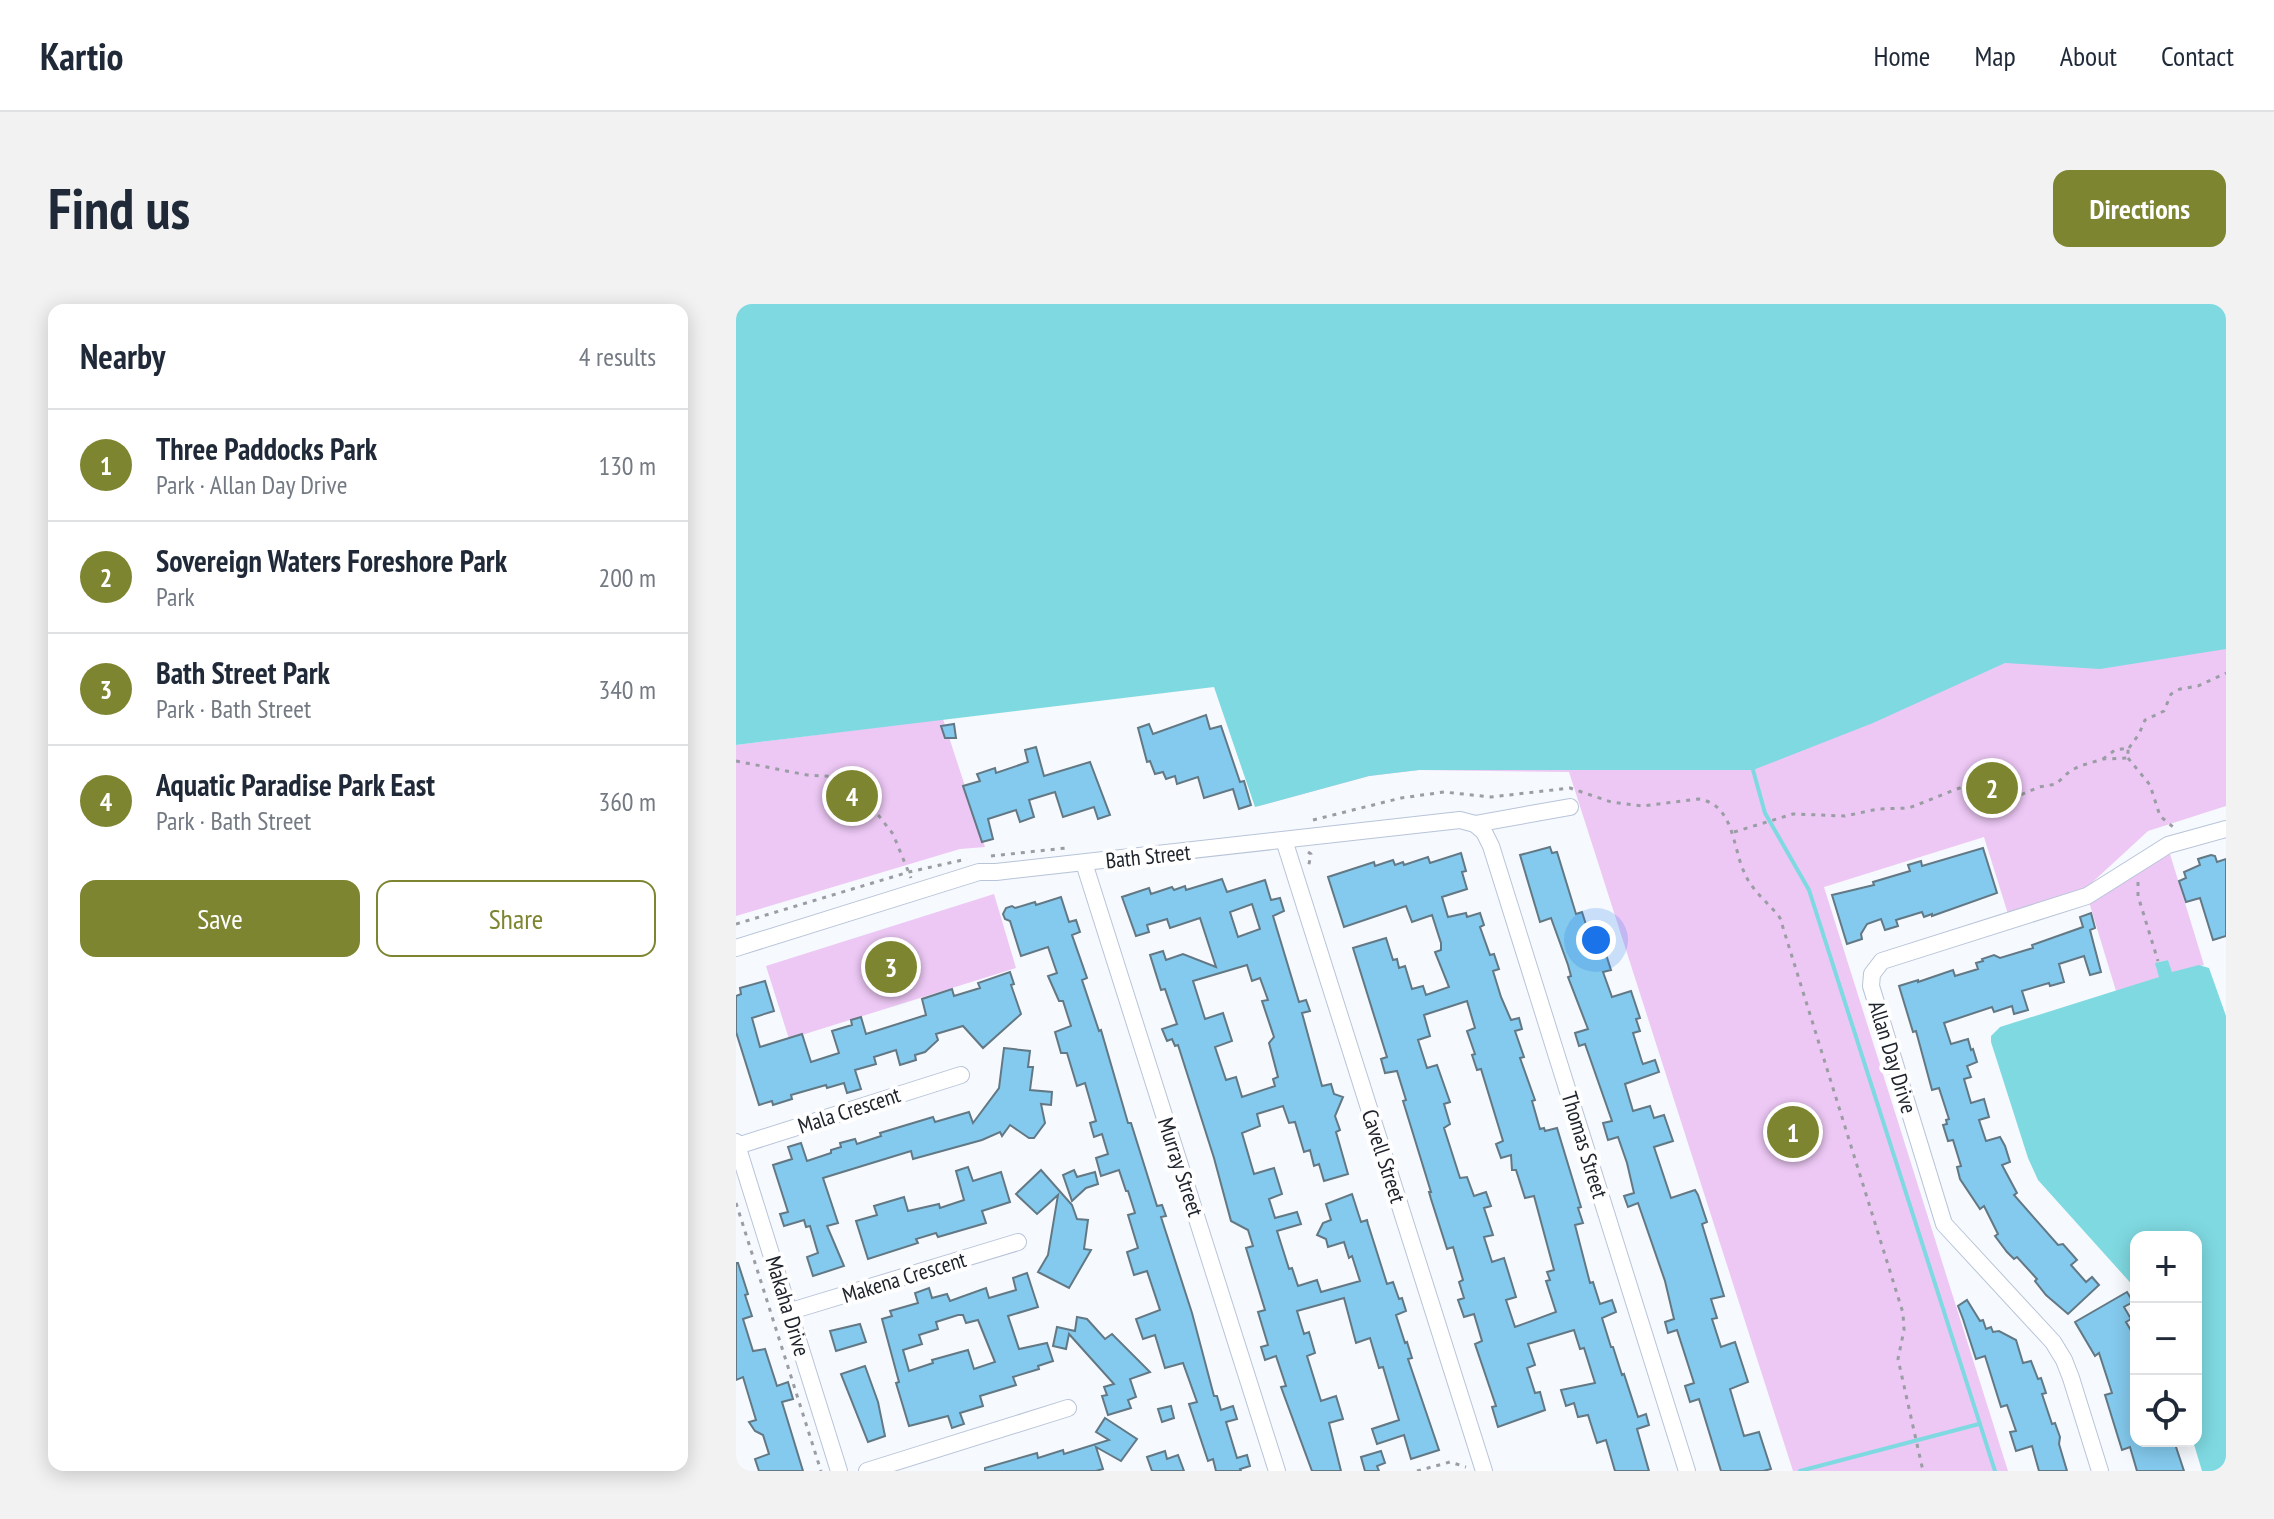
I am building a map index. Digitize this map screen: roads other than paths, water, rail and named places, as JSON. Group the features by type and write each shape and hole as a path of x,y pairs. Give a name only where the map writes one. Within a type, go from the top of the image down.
{"street":[{"name":"Bath Street","path":"736,948 970,874 1460,820 1475,824 1570,807"},
{"name":"Thomas Street","path":"1475,824 1484,832 1491,846 1687,1471"},
{"name":"Allan Day Drive","path":"2100,1471 2064,1360 2053,1342 1944,1224 1871,986 1872,974 1882,961 2087,896 2168,845 2226,829"},
{"name":"Cavell Street","path":"1284,840 1484,1471"},
{"name":"Murray Street","path":"1084,863 1277,1471"},
{"name":"Mala Crescent","path":"737,1144 961,1075"},
{"name":"Makaha Drive","path":"737,1144 839,1471"},
{"name":"Makena Crescent","path":"791,1311 1018,1242"},
{"path":"867,1471 1068,1408"}],"water":[{"path":"736,304 2226,304 2226,649 2100,669 2005,663 1873,723 1753,770 1419,770 1369,776 1255,807 1214,687 736,745"},
{"path":"2168,960 2172,972 2199,965 2209,968 2226,1016 2226,1471 2202,1471 2195,1447 2202,1447 2202,1231 2130,1231 2130,1282 2038,1180 1991,1042 1991,1036 2000,1027 2159,977 2155,963"}],"waterway":[{"path":"1753,770 1765,813 1809,890 1995,1471"},
{"path":"1800,1471 1979,1424"}],"place":[{"name":"Sovereign Waters Foreshore Park","path":"1992,788"},
{"name":"Aquatic Paradise Park East","path":"852,796"},
{"name":"Bath Street Park","path":"891,967"},
{"name":"Three Paddocks Park","path":"1793,1132"}]}
